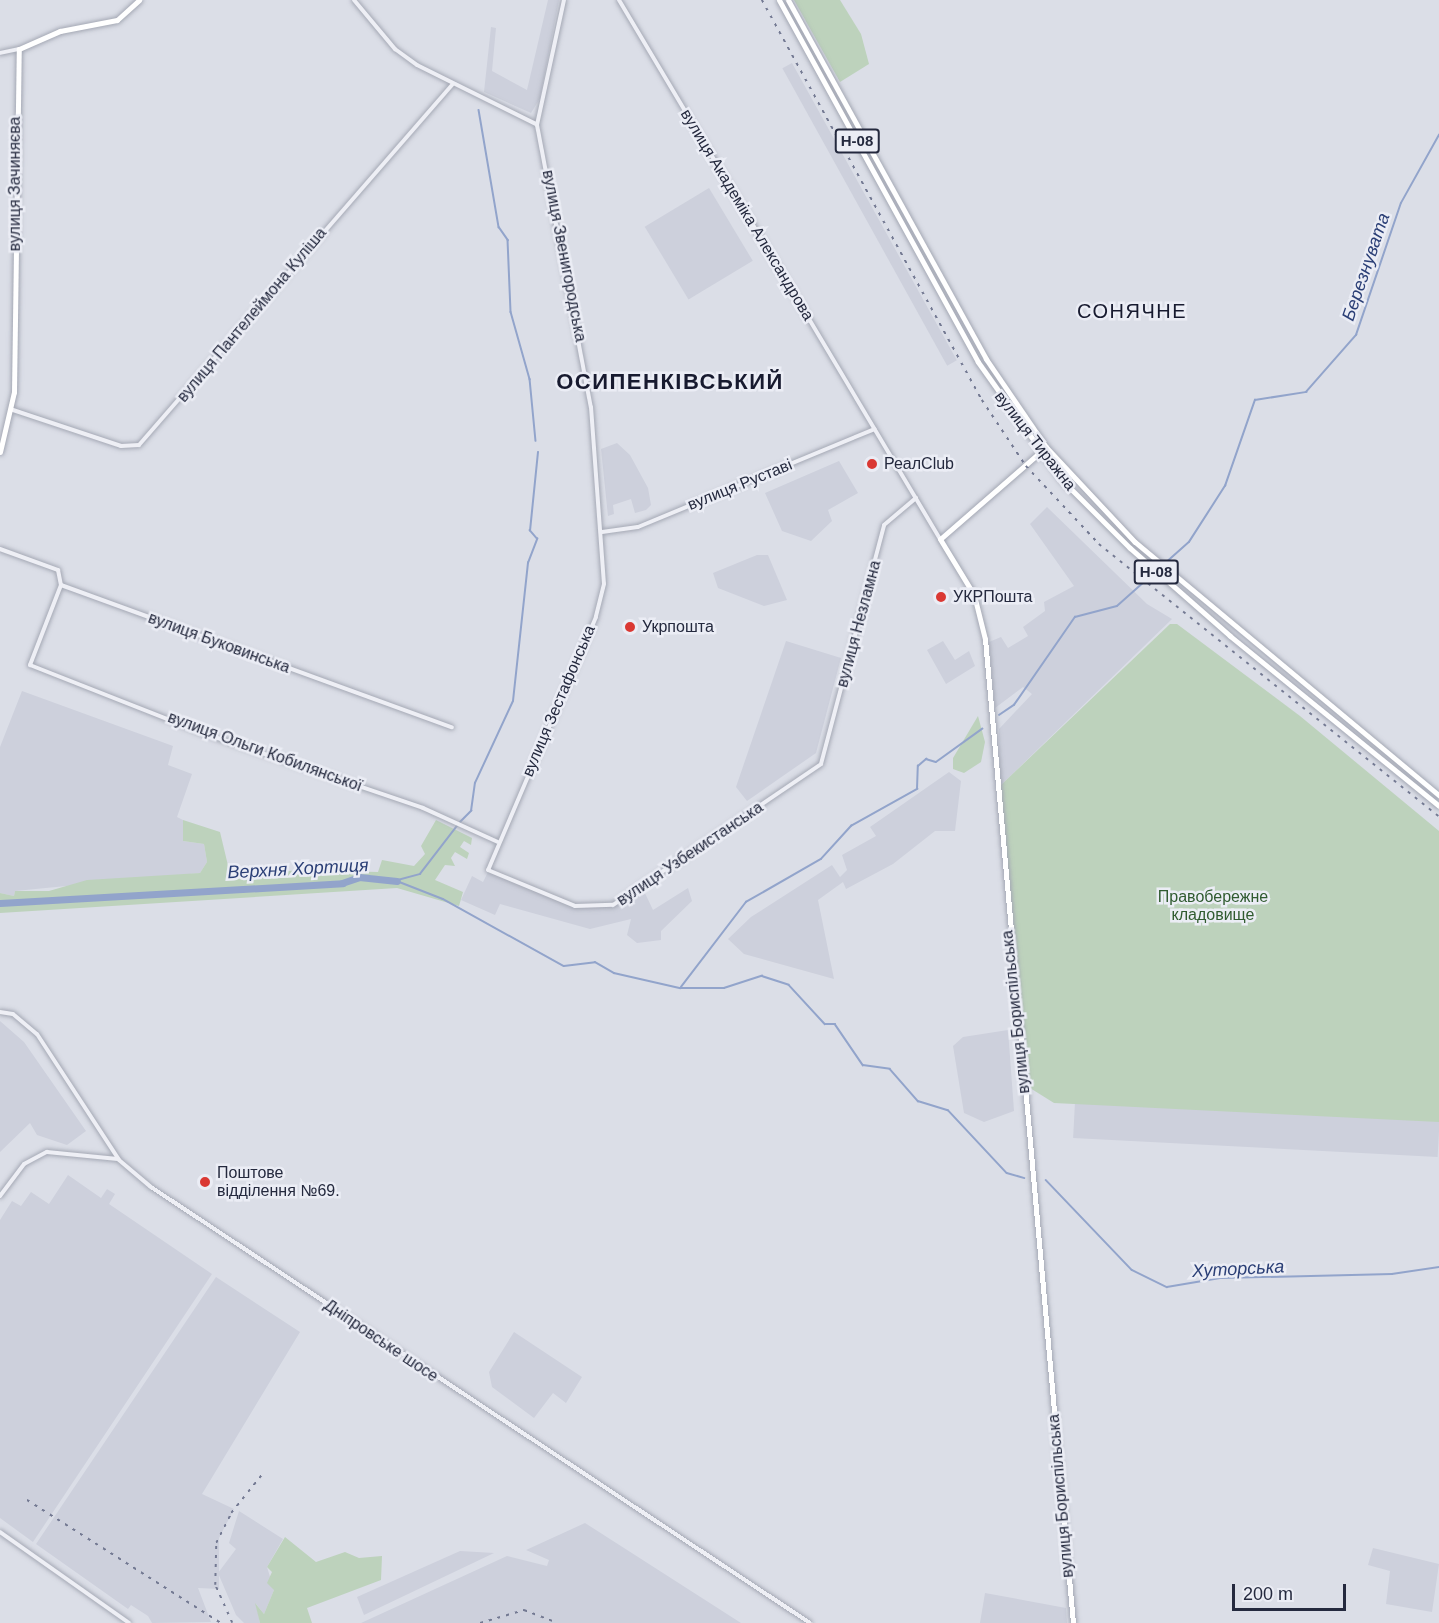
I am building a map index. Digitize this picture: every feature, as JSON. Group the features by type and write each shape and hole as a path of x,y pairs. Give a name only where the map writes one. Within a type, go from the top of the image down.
{"main road":[{"path":"19,48 60,31 117,20 139,0"},
{"name":"вулиця Тиражна","path":"779,0 955,324 1040,452 1130,548 1259,660 1439,806"},
{"name":"вулиця Тиражна","path":"788,0 986,358 1046,447 1135,542 1439,795"},
{"name":"вулиця Зачиняєва","path":"0,452 12,410 19,48"},
{"path":"940,539 1046,447"},
{"name":"вулиця Бориспільська","path":"940,539 974,595 985,639 1073,1623"},
{"path":"1259,660 1265,650"},
{"path":"1345,728 1350,720"}],"street":[{"path":"354,0 395,49 453,84 537,125"},
{"name":"вулиця Звенигородська","path":"564,0 537,125 576,316 602,532"},
{"name":"вулиця Академіка Александрова","path":"619,0 875,429"},
{"path":"0,53 19,48"},
{"name":"вулиця Пантелеймона Куліша","path":"12,410 122,446 139,446 453,84"},
{"name":"вулиця Бориспільська","path":"875,429 940,539"},
{"name":"вулиця Руставі","path":"602,532 638,527 875,429"},
{"name":"вулиця Незламна","path":"821,764 884,525 916,498"},
{"name":"вулиця Зестафонська","path":"486,864 498,842 596,617 604,584 602,532"},
{"name":"вулиця Буковинська","path":"0,549 58,570 61,585 452,727"},
{"name":"вулиця Ольги Кобилянської","path":"61,585 30,665 203,734 423,807 453,825 498,842"},
{"name":"вулиця Узбекистанська","path":"486,864 490,871 575,906 613,905 821,764"},
{"name":"Дніпровське шосе","path":"0,1012 13,1014 37,1034 118,1160 151,1187 810,1623"},
{"path":"0,1196 24,1164 47,1152 118,1160"},
{"path":"0,1532 129,1623"}],"shaded area":[{"path":"548,0 559,0 540,98 531,113 484,92 491,27 496,28 492,71 527,90"},
{"path":"792,63 957,360 947,366 782,68"},
{"path":"709,188 753,261 688,299 645,227"},
{"path":"617,443 630,455 648,488 651,505 646,510 635,513 631,499 613,505 614,514 608,516 601,449"},
{"path":"839,461 858,493 828,510 832,521 811,541 782,531 765,493"},
{"path":"1047,507 1147,604 1172,619 1000,786 999,729 1032,694 1023,687 995,708 989,642 1001,637 1008,648 1028,636 1023,627 1045,611 1044,602 1074,586 1030,524"},
{"path":"757,555 768,555 787,600 764,606 718,588 713,573"},
{"path":"786,641 841,658 816,753 747,801 736,787"},
{"path":"943,641 955,660 969,651 975,666 946,684 927,650"},
{"path":"22,691 173,746 168,765 192,774 177,817 183,820 183,841 204,844 207,862 200,873 15,891 14,896 0,893 0,747"},
{"path":"949,772 961,781 955,831 935,831 893,864 846,889 843,882 818,900 834,979 744,954 728,939 751,917 832,865 840,877 847,870 842,855 876,836 870,827"},
{"path":"488,872 576,908 619,905 643,889 653,910 688,888 692,901 661,931 661,940 637,943 627,935 631,919 590,929 500,904 495,915 461,900 472,876 483,882"},
{"path":"0,1021 24,1042 86,1131 67,1145 37,1135 30,1123 0,1152"},
{"path":"1008,1030 1014,1111 984,1122 964,1113 953,1046 963,1037"},
{"path":"1075,1102 1439,1121 1438,1157 1073,1138"},
{"path":"68,1175 101,1198 107,1189 115,1194 109,1204 212,1274 33,1542 0,1518 0,1220 12,1201 21,1206 31,1192 49,1204"},
{"path":"216,1277 300,1332 202,1494 234,1509 219,1538 219,1589 198,1588 211,1622 152,1623 148,1616 131,1605 128,1609 36,1544"},
{"path":"514,1332 582,1377 566,1403 553,1393 534,1418 492,1387 489,1372"},
{"path":"239,1511 283,1539 267,1567 274,1590 264,1614 256,1604 260,1623 244,1623 236,1615 218,1573 236,1549 229,1543"},
{"path":"585,1523 741,1623 361,1623 507,1556 547,1566 549,1560 526,1550"},
{"path":"1373,1548 1439,1564 1432,1612 1386,1604 1390,1571 1368,1565"},
{"path":"460,1551 494,1553 364,1615 357,1597"},
{"path":"985,1593 1066,1608 1067,1623 980,1623"}],"green space":[{"path":"794,0 840,0 861,34 869,64 840,82"},
{"name":"Правобережне кладовище","path":"1170,624 1177,624 1300,716 1439,831 1439,1122 1054,1103 1030,1088 1000,786"},
{"path":"978,716 985,742 981,762 964,773 953,769 953,758"},
{"path":"183,820 220,832 231,878 298,870 378,872 382,860 414,866 425,854 421,846 436,820 472,838 471,845 464,841 460,847 469,853 467,859 455,852 451,858 455,866 445,865 435,880 463,892 459,906 397,888 0,913 0,893 14,896 15,891 49,891 87,880 200,873 207,862 204,844 183,841"},
{"path":"285,1537 316,1562 345,1552 359,1558 382,1556 381,1580 307,1608 312,1623 260,1623 255,1603 264,1614 274,1590 267,1583 272,1572 267,1567"}],"waterway":[{"path":"479,110 499,227 508,240 511,312 530,379 536,441"},
{"name":"Березнувата","path":"999,715 1014,705 1075,617 1117,606 1189,542 1225,486 1255,400 1306,392 1356,335 1401,203 1439,135"},
{"path":"460,822 471,811 475,783 513,701 528,563 537,539 530,531 538,452"},
{"name":"Березнувата","path":"681,987 746,902 821,859 851,826 917,789 918,766 926,759 936,762 982,729"},
{"path":"394,881 420,874 457,826"},
{"name":"Верхня Хортиця","path":"0,903 342,883 359,877 397,881"},
{"name":"Хуторська","path":"397,881 443,899 564,966 595,962 614,973 680,988 724,988 762,976 789,985 825,1024 835,1024 863,1065 890,1069 918,1101 948,1110 1007,1173 1024,1178"},
{"name":"Хуторська","path":"1046,1180 1132,1270 1167,1287 1221,1278 1392,1274 1439,1267"}],"railway":[{"path":"762,0 982,400 1026,466 1099,544 1439,816"},
{"path":"232,1623 215,1585 216,1543 231,1513 264,1472"},
{"path":"27,1500 221,1623"},
{"path":"480,1623 524,1610 558,1623"}],"place":[{"name":"РеалClub","path":"872,464"},
{"name":"УКРПошта","path":"941,597"},
{"name":"Укрпошта","path":"630,627"},
{"name":"Поштове відділення №69.","path":"205,1182"}],"district":[{"name":"СОНЯЧНЕ","path":"1132,311"},
{"name":"ОСИПЕНКІВСЬКИЙ","path":"670,382"}]}
